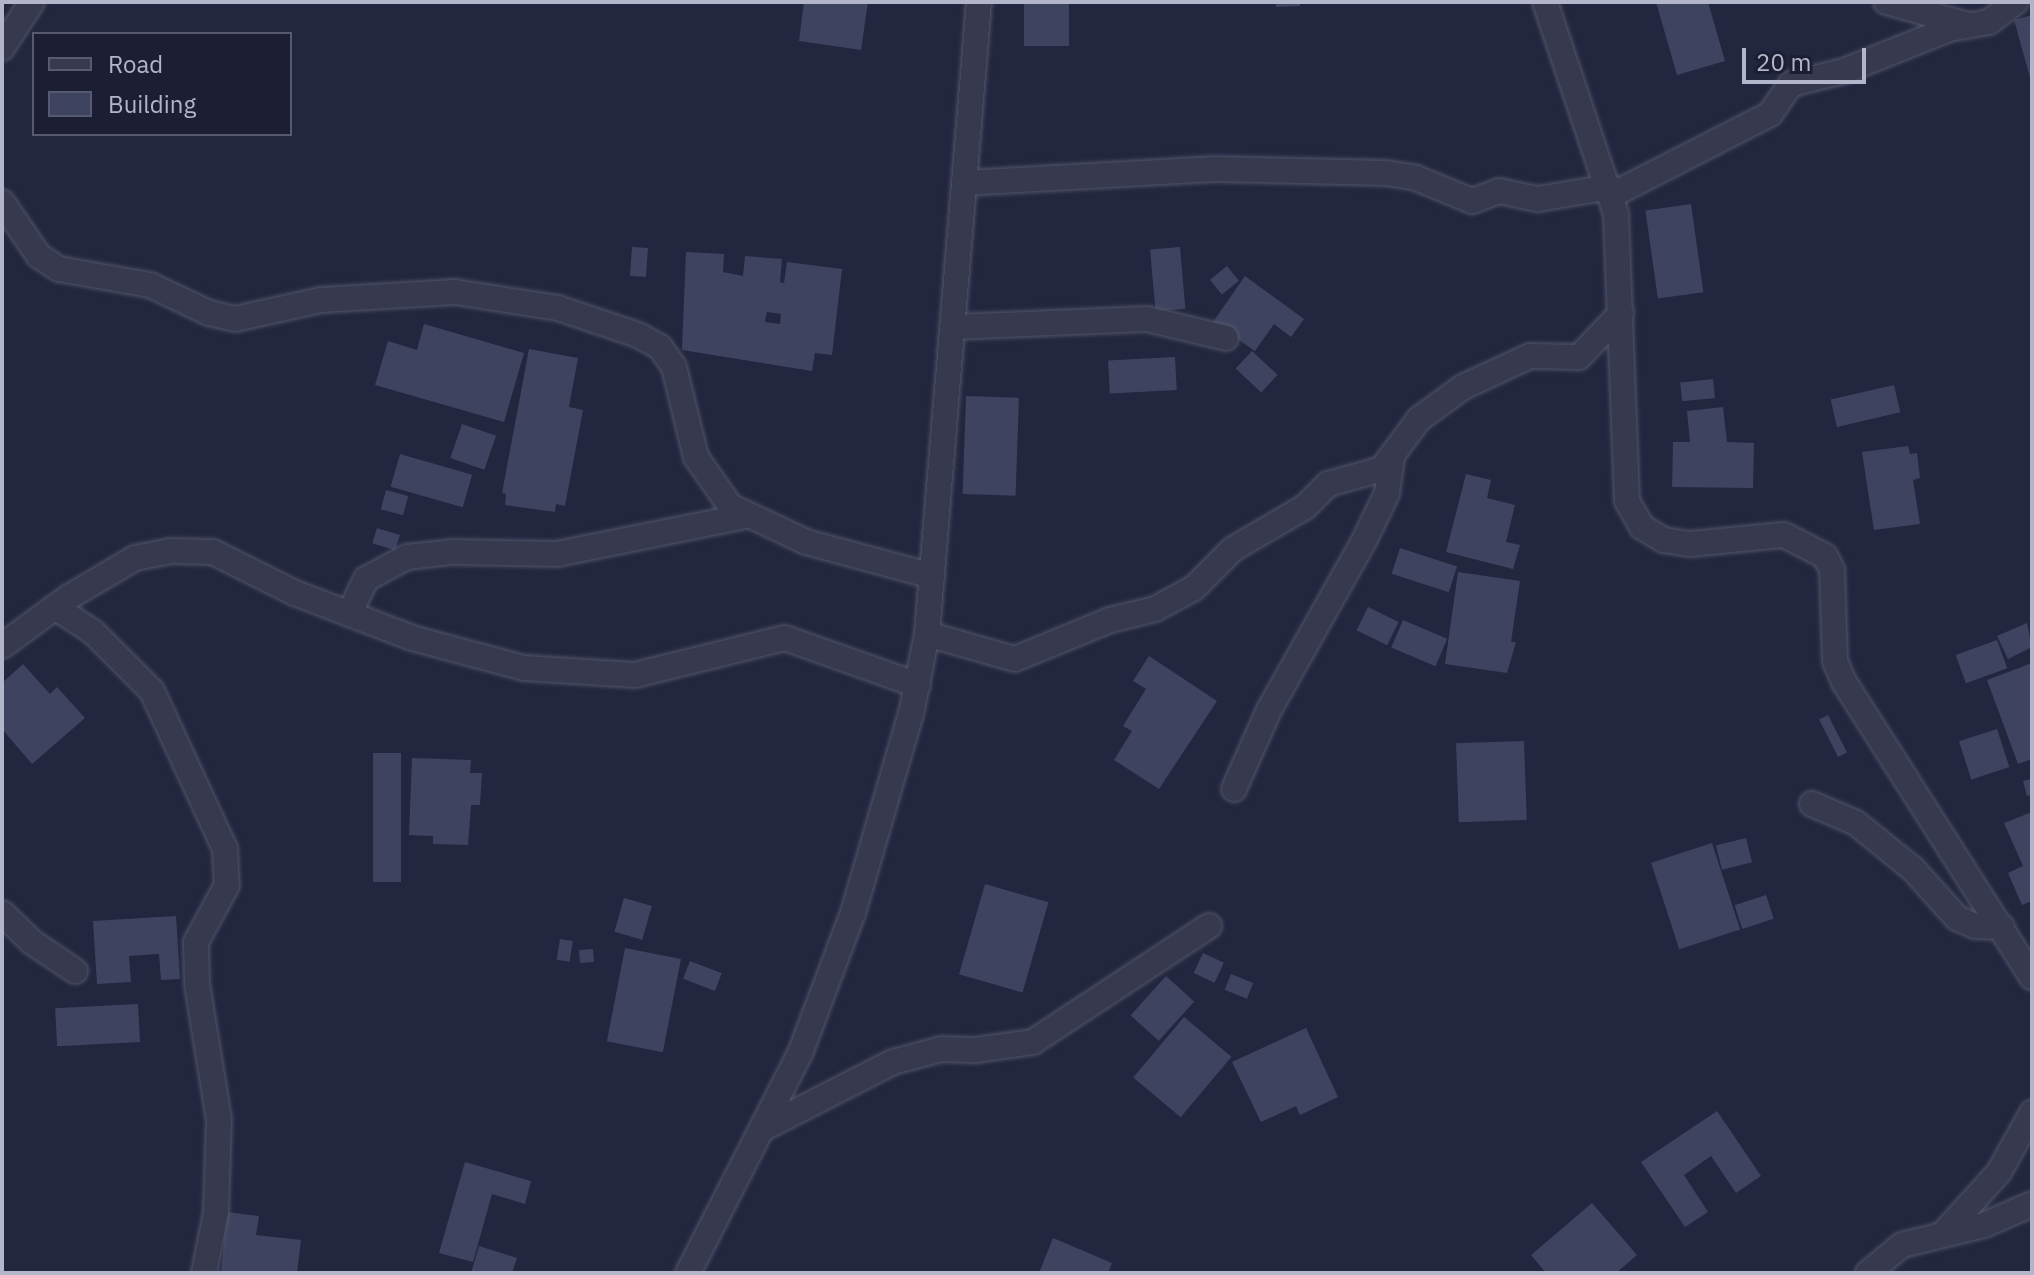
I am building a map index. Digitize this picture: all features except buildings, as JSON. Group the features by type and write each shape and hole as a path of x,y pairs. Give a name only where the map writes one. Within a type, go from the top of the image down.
{"street":[{"path":"2,48 32,2"},
{"path":"688,1273 801,1051 853,913 918,685 927,634 979,2"},
{"path":"1545,2 1611,191 1621,250 1627,501 1642,527 1664,540 1690,544 1784,535 1825,556 1832,570 1835,661 1844,682 2032,977"},
{"path":"1886,2 1971,25"},
{"path":"965,183 1215,169 1386,173 1416,178 1472,201 1499,191 1538,199 1611,191 1770,114 1791,84 1844,71 1949,29 1994,20 2016,2"},
{"path":"2,202 39,256 59,269 150,285 209,313 235,319 321,300 455,292 558,308 638,335 660,347 674,367 696,457 730,506 806,542 932,576"},
{"path":"927,634 1015,659 1110,620 1135,617 1194,588 1233,549 1305,507 1328,484 1372,474 1392,456 1419,419 1463,387 1530,356 1579,357 1621,313"},
{"path":"954,327 1147,319 1226,338"},
{"path":"1234,789 1269,710 1365,539 1387,493 1392,456"},
{"path":"349,614 366,579 407,557 452,552 557,554 746,516"},
{"path":"2,646 55,607 135,558 213,552 349,614 412,638 524,668 635,675 785,638 918,685"},
{"path":"55,607 93,632 152,691 225,849 227,885 196,942 197,984 219,1120 216,1212 204,1273"},
{"path":"1812,804 1856,823 1913,869 1957,918 1975,926 2002,927"},
{"path":"2,913 32,942 75,971"},
{"path":"762,1129 893,1062 942,1049 976,1050 1033,1042 1209,926"},
{"path":"1943,1234 1999,1172 2032,1113"},
{"path":"1868,1273 1902,1245 1984,1225 2032,1204"}]}
